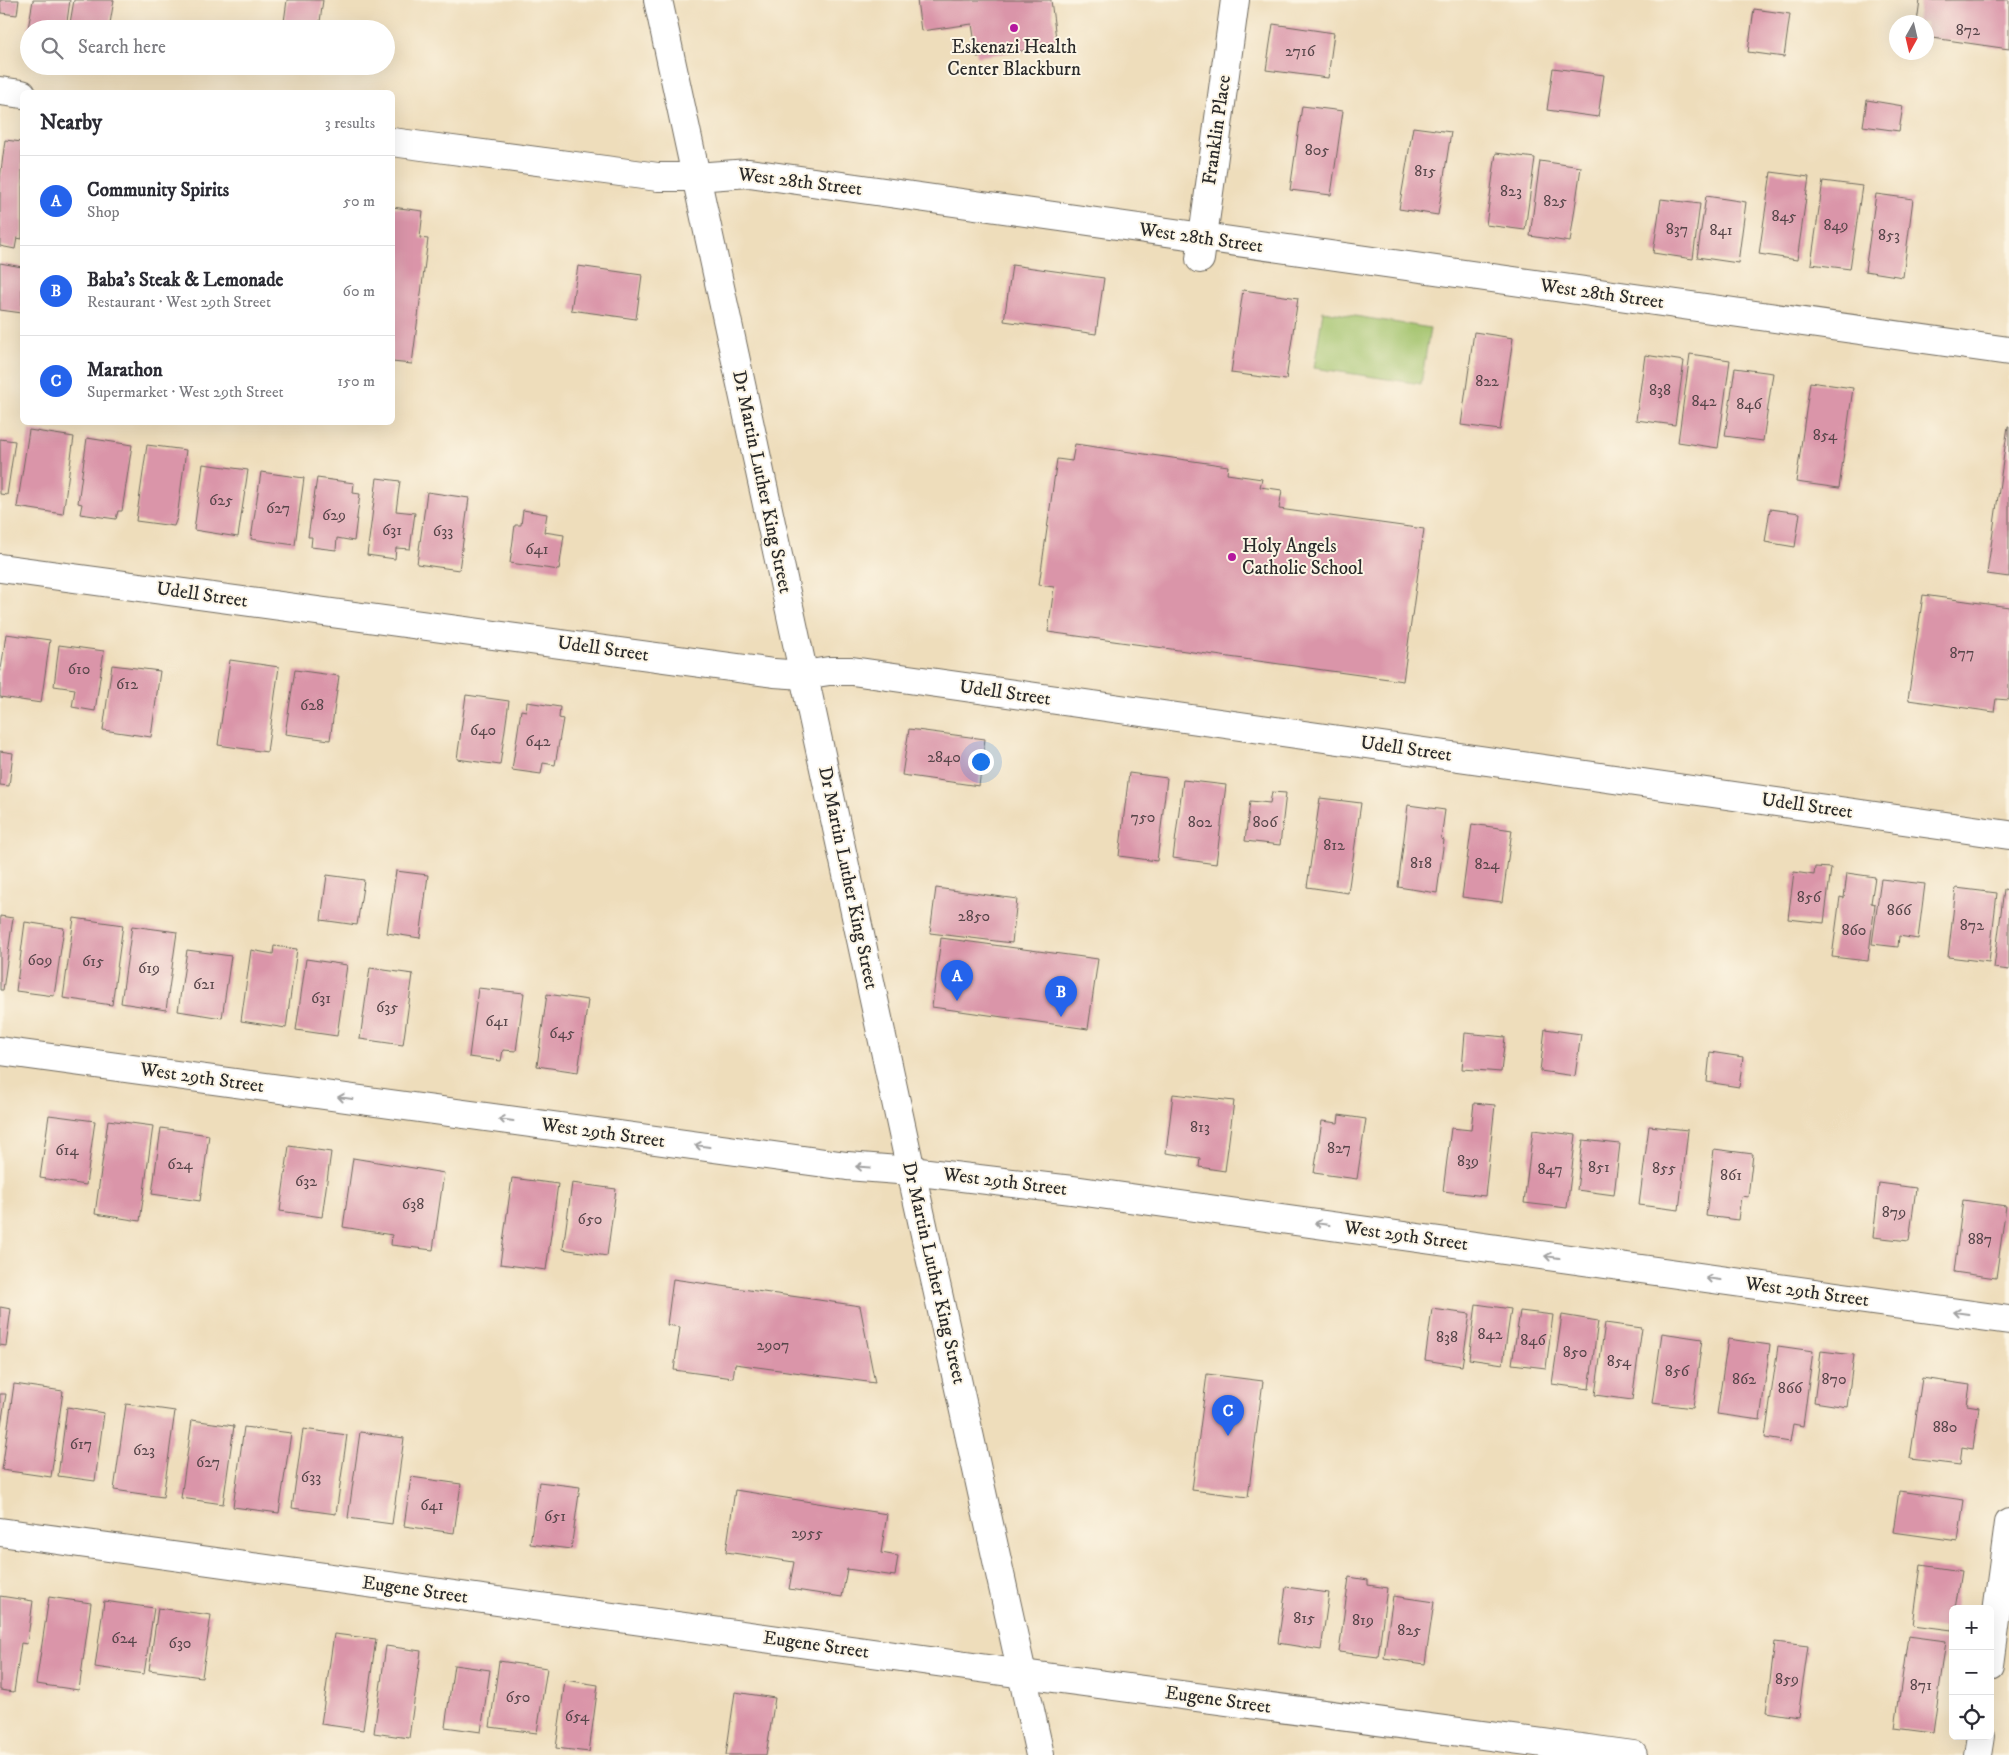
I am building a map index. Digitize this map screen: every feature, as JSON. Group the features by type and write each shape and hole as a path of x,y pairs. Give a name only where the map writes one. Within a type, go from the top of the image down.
{"street":[{"name":"Dr Martin Luther King Street","path":"658,0 911,1171 1040,1755"},
{"name":"Franklin Place","path":"1201,249 1235,0"},
{"path":"0,91 20,94"},
{"name":"West 28th Street","path":"395,142 658,177 696,177 749,172 1201,249 2009,351"},
{"name":"Udell Street","path":"0,568 804,675 829,671 852,671 2009,835"},
{"name":"West 29th Street","path":"0,1051 847,1166 911,1171 1297,1221 2009,1320"},
{"path":"1992,1650 2009,1523"},
{"name":"Eugene Street","path":"0,1532 1023,1674 1633,1755"},
{"path":"1978,1755 1980,1740"}],"green space":[{"path":"1323,311 1430,328 1421,384 1314,368"}],"building":[{"path":"0,0 19,0 17,15 1,13"},
{"path":"33,0 70,0 67,20 30,20"},
{"path":"74,0 114,0 111,20 71,20"},
{"path":"287,0 323,0 320,20 284,20"},
{"name":"Eskenazi Health Center Blackburn","path":"917,0 1051,0 1057,46 977,57 972,24 921,31"},
{"path":"1920,0 2009,0 2009,49 1934,38 1934,15 1918,15"},
{"path":"1754,9 1790,14 1784,57 1748,52"},
{"path":"1273,24 1334,33 1328,78 1266,70"},
{"path":"1553,68 1604,75 1598,117 1547,110"},
{"path":"1867,100 1903,106 1899,131 1863,126"},
{"path":"1302,106 1343,111 1331,195 1290,190"},
{"path":"1413,127 1451,132 1438,215 1399,209"},
{"path":"5,140 20,142 20,239 17,238 15,249 0,246 0,179"},
{"path":"1496,153 1535,158 1525,230 1486,225"},
{"path":"1540,161 1581,167 1570,242 1530,236"},
{"path":"1771,172 1809,177 1797,260 1759,254"},
{"path":"1823,181 1862,186 1850,269 1811,264"},
{"path":"1876,194 1913,199 1903,277 1865,271"},
{"path":"1706,196 1746,202 1738,263 1697,257"},
{"path":"1661,199 1700,204 1693,259 1653,253"},
{"path":"395,207 423,211 420,238 428,239 412,364 395,362"},
{"path":"0,263 20,267 20,313 0,310"},
{"path":"1012,265 1104,278 1096,334 1004,321"},
{"path":"578,266 642,275 636,319 571,310"},
{"path":"1243,290 1298,298 1286,380 1231,373"},
{"path":"1474,332 1513,338 1500,430 1461,425"},
{"path":"1690,354 1730,360 1718,448 1678,442"},
{"path":"1645,355 1684,361 1675,425 1636,420"},
{"path":"1735,368 1773,373 1763,441 1725,436"},
{"path":"1810,382 1853,388 1839,488 1796,482"},
{"path":"2009,426 2009,577 1987,574"},
{"path":"29,430 74,437 63,514 17,507"},
{"path":"87,438 132,445 122,511 118,511 116,519 80,514 82,504 78,503"},
{"path":"0,439 15,441 7,495 0,494"},
{"name":"Holy Angels Catholic School","path":"1075,444 1228,466 1227,474 1262,479 1260,487 1282,490 1279,509 1424,529 1403,681 1048,632 1054,587 1039,585 1057,459 1072,461"},
{"path":"147,445 186,450 177,518 174,526 136,521"},
{"path":"203,464 248,470 238,537 194,530"},
{"path":"261,472 304,478 295,545 251,539"},
{"path":"317,478 354,483 353,493 360,494 354,541 337,538 336,550 311,547 312,537 308,537"},
{"path":"377,478 400,481 396,511 415,513 410,549 396,548 395,559 367,555"},
{"path":"427,492 469,498 459,570 417,564"},
{"path":"1770,509 1800,513 1795,547 1765,542"},
{"path":"523,510 547,514 544,532 564,535 559,570 510,563 515,525 521,525"},
{"path":"1923,595 2009,607 2009,700 1996,699 1994,712 1908,700"},
{"path":"6,634 50,640 41,703 0,697 0,677"},
{"path":"59,645 104,651 95,711 72,707 75,689 54,686"},
{"path":"230,660 279,667 267,752 218,745"},
{"path":"112,665 160,671 151,737 103,730"},
{"path":"295,670 339,676 330,740 285,734"},
{"path":"466,695 509,701 500,765 457,759"},
{"path":"527,702 560,707 559,718 563,719 555,765 543,763 541,774 512,770 521,710 526,711"},
{"path":"909,729 985,739 979,786 902,775"},
{"path":"0,751 13,753 9,786 0,785"},
{"path":"1129,773 1167,778 1157,861 1119,856"},
{"path":"1183,780 1226,785 1216,864 1173,858"},
{"path":"1272,792 1286,793 1280,845 1245,841 1250,801 1270,803"},
{"path":"1320,798 1361,803 1348,893 1307,887"},
{"path":"1408,805 1445,810 1441,839 1444,840 1437,893 1398,887"},
{"path":"1472,824 1512,830 1502,902 1462,897"},
{"path":"1815,867 1831,868 1824,923 1788,919 1794,872 1814,875"},
{"path":"396,871 428,875 420,938 387,933"},
{"path":"1847,873 1875,877 1871,903 1875,904 1868,961 1832,957 1840,897 1844,898"},
{"path":"327,875 364,880 357,925 321,920"},
{"path":"1881,879 1925,884 1918,939 1899,936 1898,947 1872,944"},
{"path":"936,888 1017,899 1012,943 930,933"},
{"path":"1956,888 1997,893 1989,962 1948,957"},
{"path":"2004,889 2009,890 2009,970 1994,968"},
{"path":"0,916 13,918 3,990 0,990"},
{"path":"74,918 123,925 112,1005 63,998"},
{"path":"25,922 64,928 54,996 16,991"},
{"path":"132,926 177,932 166,1010 121,1003"},
{"path":"941,938 1098,959 1088,1029 932,1007"},
{"path":"274,946 297,949 286,1028 241,1021 251,950 273,954"},
{"path":"187,950 231,956 222,1018 178,1011"},
{"path":"306,959 347,965 337,1036 296,1030"},
{"path":"370,968 413,974 403,1045 360,1039"},
{"path":"478,988 524,993 516,1051 503,1050 501,1061 469,1057"},
{"path":"547,994 588,1000 578,1072 537,1066"},
{"path":"1545,1029 1581,1034 1575,1076 1540,1071"},
{"path":"1465,1033 1505,1037 1501,1072 1462,1069"},
{"path":"1710,1052 1743,1057 1739,1087 1707,1082"},
{"path":"1173,1094 1234,1101 1225,1171 1199,1167 1200,1158 1166,1153"},
{"path":"1474,1103 1495,1105 1485,1196 1443,1191 1451,1128 1471,1130"},
{"path":"49,1115 95,1121 86,1185 40,1178"},
{"path":"1339,1115 1366,1119 1357,1179 1314,1173 1322,1121 1338,1123"},
{"path":"108,1120 153,1126 140,1221 95,1214"},
{"path":"1649,1126 1688,1130 1679,1210 1639,1205"},
{"path":"161,1128 209,1135 200,1201 152,1194"},
{"path":"1533,1130 1576,1135 1567,1208 1524,1203"},
{"path":"1583,1140 1620,1144 1614,1195 1577,1190"},
{"path":"289,1146 331,1152 322,1217 280,1211"},
{"path":"1714,1149 1753,1154 1748,1197 1741,1196 1738,1220 1706,1216"},
{"path":"353,1158 444,1173 433,1250 391,1245 392,1235 343,1227"},
{"path":"512,1178 558,1184 546,1270 500,1264"},
{"path":"572,1183 616,1189 607,1256 563,1249"},
{"path":"1879,1183 1916,1188 1909,1241 1873,1237"},
{"path":"1963,1200 2006,1206 1996,1278 1954,1272"},
{"path":"673,1279 860,1306 875,1383 735,1364 733,1378 674,1370 680,1327 667,1325"},
{"path":"1476,1304 1511,1309 1503,1364 1469,1359"},
{"path":"0,1307 11,1309 6,1346 0,1345"},
{"path":"1432,1309 1470,1314 1462,1366 1425,1360"},
{"path":"1520,1311 1553,1315 1546,1368 1512,1364"},
{"path":"1562,1315 1598,1321 1589,1389 1552,1384"},
{"path":"1605,1323 1642,1328 1632,1400 1595,1395"},
{"path":"1662,1333 1702,1339 1693,1408 1652,1403"},
{"path":"1728,1339 1770,1345 1760,1420 1717,1414"},
{"path":"1778,1346 1813,1351 1803,1426 1793,1424 1790,1442 1765,1438"},
{"path":"1821,1351 1854,1355 1847,1407 1814,1402"},
{"path":"1207,1374 1263,1381 1248,1497 1192,1490"},
{"path":"1922,1378 1970,1385 1967,1405 1979,1407 1973,1449 1962,1447 1960,1465 1910,1459"},
{"path":"14,1384 63,1391 51,1477 2,1470"},
{"path":"0,1394 6,1394 1,1425 0,1425"},
{"path":"126,1404 175,1411 163,1497 114,1490"},
{"path":"67,1407 104,1413 95,1481 58,1476"},
{"path":"192,1420 234,1426 223,1504 181,1498"},
{"path":"244,1427 291,1433 279,1513 233,1507"},
{"path":"303,1429 347,1435 336,1514 292,1508"},
{"path":"360,1432 404,1438 392,1524 348,1518"},
{"path":"411,1477 461,1484 454,1533 404,1526"},
{"path":"539,1482 580,1487 571,1549 530,1544"},
{"path":"735,1490 887,1514 881,1553 898,1556 895,1576 847,1569 842,1597 789,1589 794,1562 726,1552"},
{"path":"1899,1491 1964,1500 1958,1541 1893,1532"},
{"path":"1921,1565 1961,1571 1956,1605 1949,1605 1949,1630 1913,1625"},
{"path":"1349,1577 1368,1580 1368,1585 1387,1588 1378,1657 1339,1652"},
{"path":"1286,1587 1329,1593 1321,1650 1278,1643"},
{"path":"0,1596 33,1601 27,1644 21,1643 14,1692 0,1690"},
{"path":"1393,1596 1434,1602 1425,1664 1384,1658"},
{"path":"49,1597 91,1603 79,1690 36,1684"},
{"path":"104,1601 154,1608 144,1674 95,1667"},
{"path":"158,1608 211,1615 202,1677 149,1670"},
{"path":"334,1634 376,1639 363,1730 321,1724"},
{"path":"1908,1636 1946,1641 1933,1733 1895,1728"},
{"path":"1775,1642 1808,1646 1798,1717 1766,1712"},
{"path":"386,1646 421,1651 409,1738 374,1733"},
{"path":"499,1661 547,1668 537,1733 490,1727"},
{"path":"454,1665 490,1670 481,1732 445,1727"},
{"path":"565,1680 598,1685 589,1752 556,1748"},
{"path":"735,1692 775,1698 766,1755 726,1755"}],"place":[{"name":"Eskenazi Health Center Blackburn","path":"1014,28"},
{"name":"Holy Angels Catholic School","path":"1232,557"},
{"name":"Community Spirits","path":"957,1001"},
{"name":"Baba's Steak & Lemonade","path":"1061,1017"},
{"name":"Marathon","path":"1228,1436"}]}
